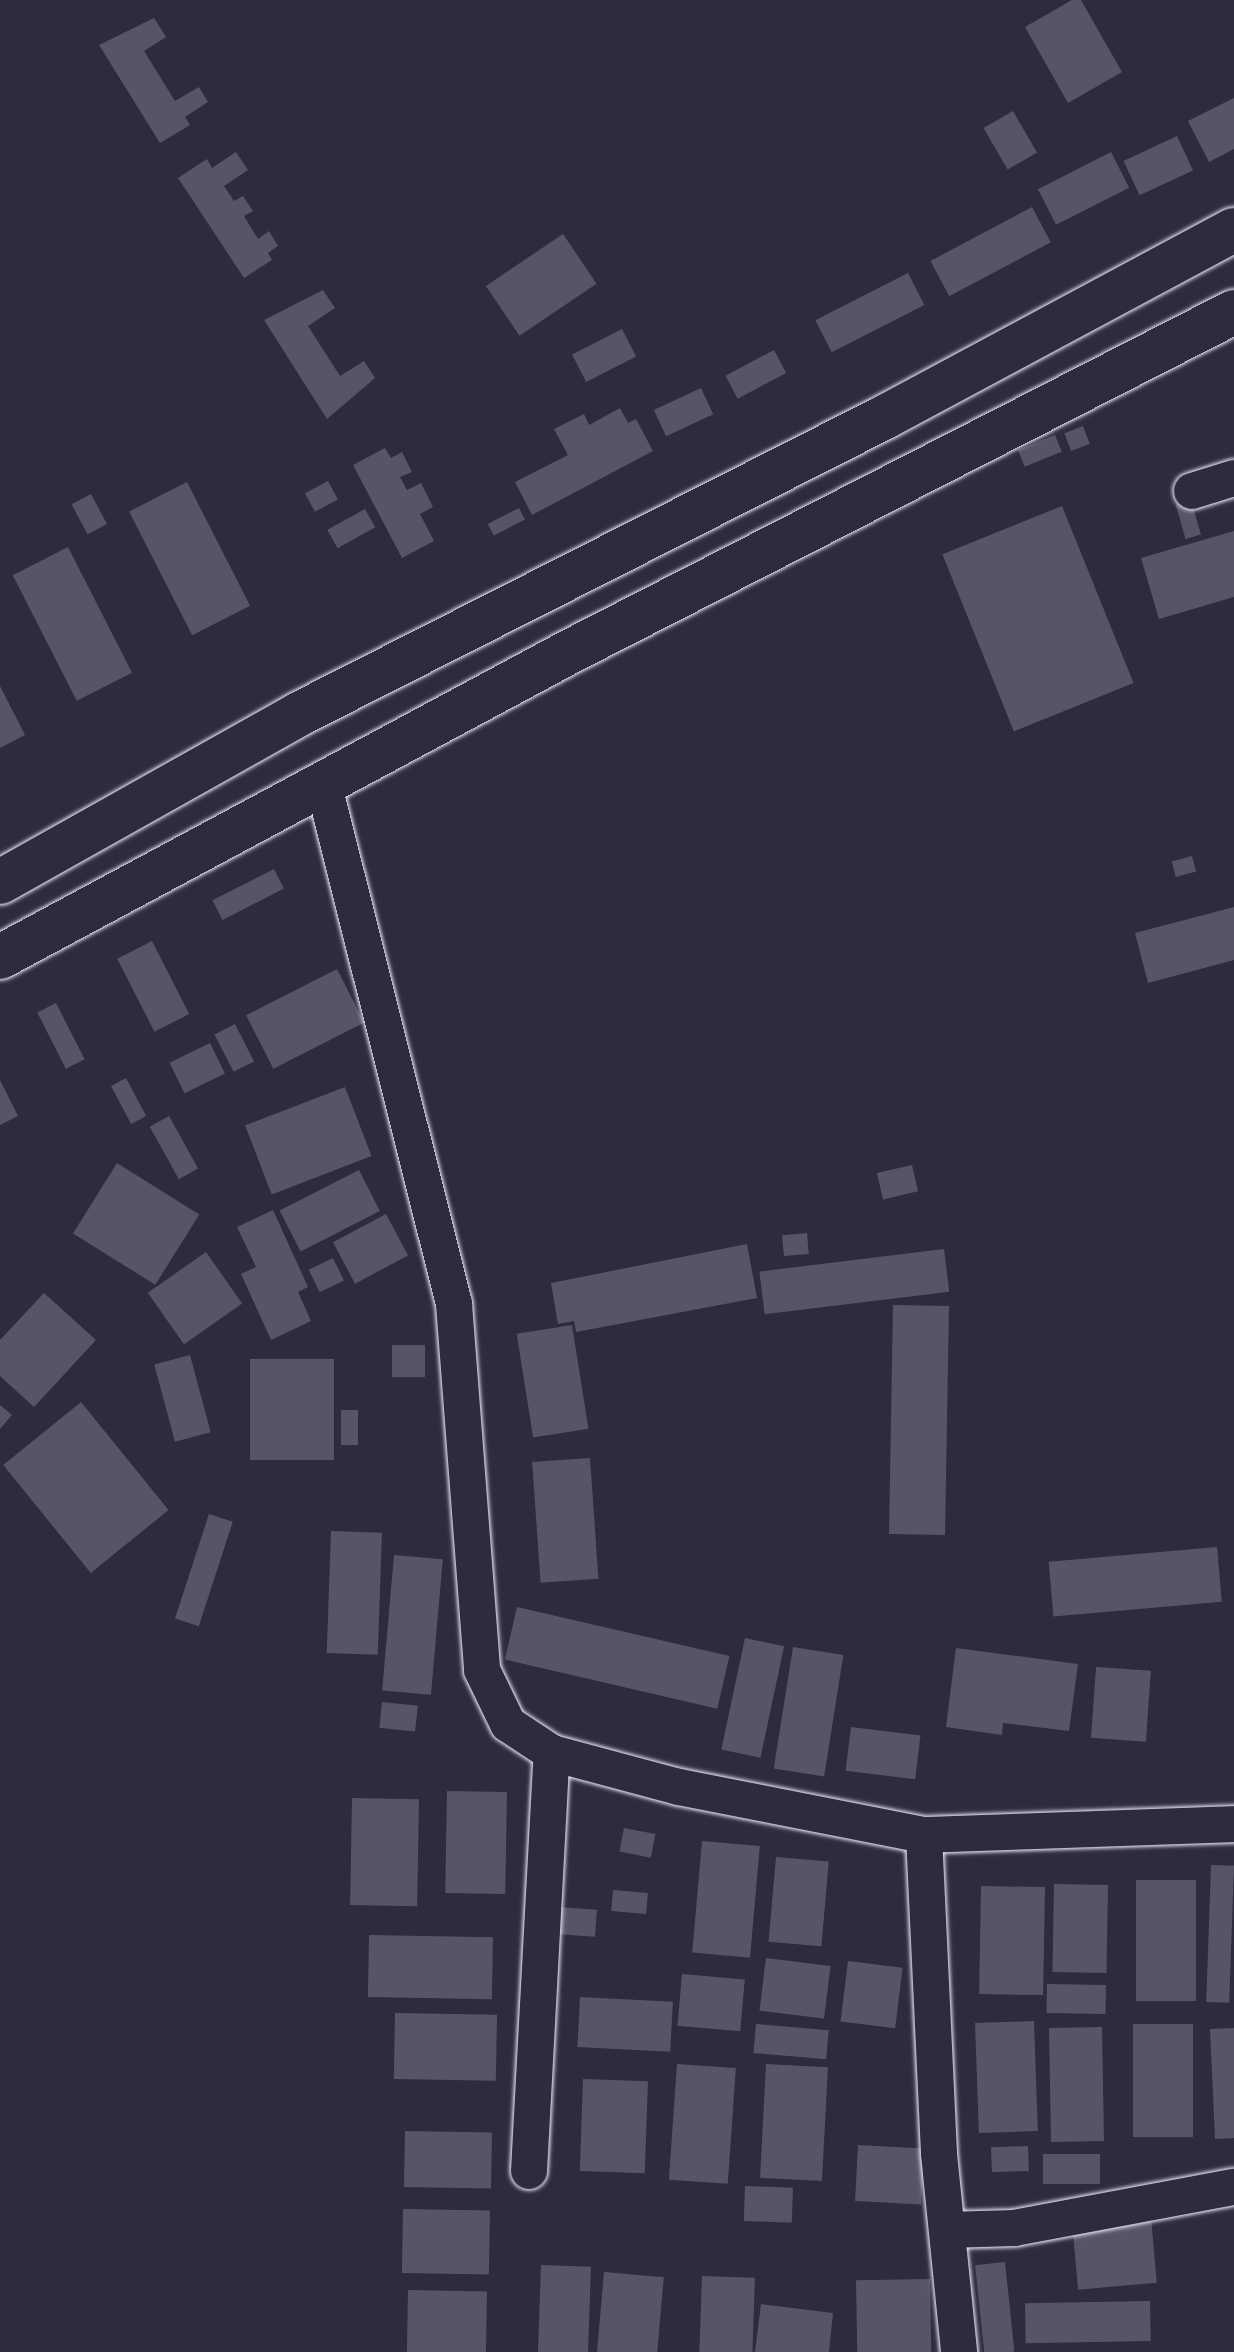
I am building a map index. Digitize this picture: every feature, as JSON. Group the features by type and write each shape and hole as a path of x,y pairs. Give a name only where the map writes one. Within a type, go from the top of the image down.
{"main road":[{"path":"0,882 299,714 885,417 1234,230"},
{"path":"0,957 569,652 1234,312"}],"street":[{"path":"1192,491 1234,478"},
{"path":"324,786 454,1304 482,1670 508,1724 552,1753 679,1787 924,1835 1234,1824"},
{"path":"529,2171 552,1753"},
{"path":"924,1835 947,2230 959,2352"},
{"path":"947,2230 1014,2228 1234,2187"}],"building":[{"path":"1072,0 1081,0 1122,72 1068,103 1025,27"},
{"path":"154,18 166,37 144,51 175,101 199,87 208,102 185,117 190,125 160,143 99,45"},
{"path":"1234,98 1234,149 1209,162 1188,121"},
{"path":"1013,111 1037,153 1008,170 984,128"},
{"path":"1177,136 1193,170 1140,195 1124,161"},
{"path":"236,152 248,170 224,186 234,201 243,196 253,211 244,216 258,239 269,231 278,246 268,253 272,260 244,278 178,178 207,159 212,168"},
{"path":"1111,152 1129,188 1056,225 1038,189"},
{"path":"1032,207 1051,242 949,296 930,261"},
{"path":"563,234 597,284 519,336 486,286"},
{"path":"908,273 924,305 832,352 815,320"},
{"path":"323,290 335,308 308,326 340,376 364,361 375,378 327,419 264,320"},
{"path":"622,329 636,357 586,382 572,354"},
{"path":"774,350 786,373 738,399 725,376"},
{"path":"701,388 713,414 666,436 654,410"},
{"path":"620,408 628,423 636,419 653,451 532,515 515,482 568,455 554,429 584,414 589,425"},
{"path":"1083,426 1090,444 1071,451 1064,433"},
{"path":"1055,435 1062,452 1025,467 1018,450"},
{"path":"385,448 391,458 402,452 412,472 400,477 407,490 421,483 433,507 420,514 434,541 402,558 353,465"},
{"path":"328,481 338,500 315,512 305,493"},
{"path":"187,482 250,606 192,635 129,512"},
{"path":"91,494 107,524 88,534 72,504"},
{"path":"1191,500 1201,535 1186,539 1176,504"},
{"path":"1062,506 1134,683 1014,731 942,554"},
{"path":"519,508 525,520 494,535 488,524"},
{"path":"365,509 375,527 338,548 327,530"},
{"path":"1234,531 1234,597 1159,619 1141,558"},
{"path":"68,547 132,673 77,701 13,575"},
{"path":"0,686 25,735 0,748"},
{"path":"1192,856 1196,871 1176,877 1172,861"},
{"path":"274,869 284,889 223,920 213,900"},
{"path":"1234,907 1234,960 1148,983 1135,933"},
{"path":"152,941 189,1014 154,1032 117,959"},
{"path":"337,969 364,1022 273,1069 246,1015"},
{"path":"56,1003 85,1059 66,1069 37,1013"},
{"path":"235,1024 254,1061 234,1072 215,1034"},
{"path":"210,1043 225,1074 184,1093 170,1063"},
{"path":"126,1078 146,1116 131,1124 111,1086"},
{"path":"0,1080 18,1116 0,1125"},
{"path":"345,1087 372,1156 272,1194 245,1125"},
{"path":"169,1116 198,1168 179,1179 150,1127"},
{"path":"117,1163 199,1214 155,1285 73,1233"},
{"path":"912,1165 918,1191 883,1199 877,1173"},
{"path":"359,1170 380,1211 301,1251 280,1210"},
{"path":"273,1210 308,1287 298,1292 311,1321 271,1340 241,1274 256,1267 237,1227"},
{"path":"386,1214 408,1255 355,1284 333,1242"},
{"path":"807,1233 809,1254 784,1256 782,1235"},
{"path":"747,1244 757,1298 576,1332 574,1321 558,1324 551,1283"},
{"path":"944,1249 949,1292 765,1314 759,1272"},
{"path":"206,1252 242,1304 184,1344 148,1293"},
{"path":"333,1258 344,1280 320,1292 309,1270"},
{"path":"44,1293 96,1340 34,1407 0,1376 0,1340"},
{"path":"893,1305 949,1306 945,1535 889,1534"},
{"path":"572,1325 588,1429 533,1437 517,1334"},
{"path":"392,1345 425,1345 425,1377 392,1377"},
{"path":"190,1355 211,1432 175,1442 154,1365"},
{"path":"250,1359 334,1359 334,1460 250,1460"},
{"path":"81,1402 168,1510 91,1573 3,1465"},
{"path":"0,1405 12,1415 0,1429"},
{"path":"341,1410 358,1410 358,1445 341,1445"},
{"path":"590,1458 598,1579 541,1583 532,1462"},
{"path":"209,1514 233,1522 199,1626 175,1619"},
{"path":"331,1531 382,1533 378,1655 327,1653"},
{"path":"1217,1547 1222,1602 1053,1617 1049,1562"},
{"path":"394,1555 443,1559 431,1695 382,1690"},
{"path":"517,1607 729,1656 717,1709 505,1660"},
{"path":"745,1638 784,1646 760,1758 721,1750"},
{"path":"793,1647 843,1655 824,1776 774,1768"},
{"path":"956,1648 1078,1664 1069,1731 1003,1723 1002,1735 946,1727"},
{"path":"1096,1667 1151,1671 1146,1742 1091,1738"},
{"path":"382,1702 418,1706 415,1732 379,1728"},
{"path":"851,1727 920,1736 915,1779 846,1771"},
{"path":"447,1791 507,1792 505,1894 445,1893"},
{"path":"352,1798 419,1799 417,1906 350,1905"},
{"path":"624,1828 655,1834 651,1858 619,1852"},
{"path":"702,1841 760,1846 750,1958 692,1953"},
{"path":"776,1857 829,1862 821,1946 769,1942"},
{"path":"1211,1865 1234,1866 1229,2003 1206,2002"},
{"path":"1136,1880 1196,1880 1196,2001 1136,2001"},
{"path":"1054,1884 1108,1885 1106,1973 1052,1972"},
{"path":"981,1886 1045,1887 1043,1995 979,1994"},
{"path":"613,1890 648,1893 646,1914 611,1911"},
{"path":"557,1907 597,1910 595,1937 555,1934"},
{"path":"369,1935 493,1937 492,1999 368,1997"},
{"path":"766,1958 831,1966 824,2019 760,2011"},
{"path":"848,1961 903,1968 895,2028 841,2022"},
{"path":"682,1974 745,1979 740,2031 677,2026"},
{"path":"1047,1984 1106,1985 1105,2014 1046,2013"},
{"path":"580,1997 673,2002 670,2052 577,2047"},
{"path":"395,2013 497,2015 496,2081 394,2079"},
{"path":"1034,2021 1038,2131 979,2133 975,2023"},
{"path":"756,2024 829,2030 826,2059 753,2053"},
{"path":"1133,2024 1193,2024 1193,2137 1133,2137"},
{"path":"1102,2027 1104,2141 1051,2142 1049,2028"},
{"path":"1234,2028 1234,2138 1215,2139 1210,2029"},
{"path":"677,2064 736,2068 728,2184 669,2180"},
{"path":"766,2064 828,2067 822,2181 760,2178"},
{"path":"583,2079 648,2081 645,2173 580,2171"},
{"path":"405,2131 492,2133 491,2189 404,2187"},
{"path":"858,2145 924,2148 921,2204 855,2201"},
{"path":"1028,2146 1029,2171 992,2172 991,2147"},
{"path":"1043,2154 1100,2154 1100,2184 1043,2184"},
{"path":"745,2186 793,2188 792,2223 744,2221"},
{"path":"403,2209 490,2211 489,2275 402,2273"},
{"path":"1151,2217 1157,2283 1078,2290 1072,2224"},
{"path":"1005,2262 1014,2352 984,2352 975,2265"},
{"path":"541,2265 591,2267 588,2352 538,2352"},
{"path":"604,2272 664,2277 657,2352 597,2352"},
{"path":"702,2276 755,2278 752,2352 699,2352"},
{"path":"930,2279 931,2352 857,2352 856,2280"},
{"path":"408,2290 487,2291 486,2352 407,2352"},
{"path":"1150,2301 1151,2341 1026,2343 1025,2303"},
{"path":"761,2304 833,2313 829,2352 755,2352"}]}
